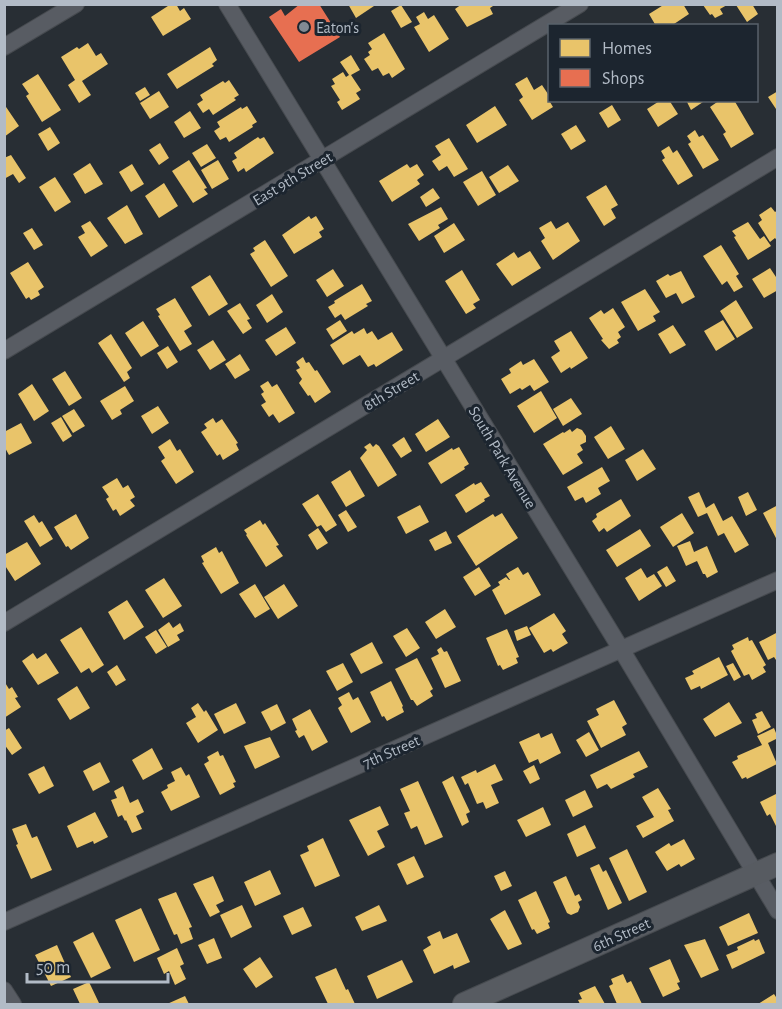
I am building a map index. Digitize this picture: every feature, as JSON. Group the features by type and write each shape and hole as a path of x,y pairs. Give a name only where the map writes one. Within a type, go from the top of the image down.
{"main road":[{"name":"6th Street","path":"464,1005 777,864"}],"street":[{"path":"4,47 76,4"},
{"name":"South Park Avenue","path":"227,4 621,650 777,911"},
{"name":"East 9th Street","path":"4,351 580,4"},
{"name":"8th Street","path":"4,623 777,157"},
{"name":"7th Street","path":"4,922 777,580"},
{"path":"4,990 13,1005"}],"building: Homes":[{"path":"171,4 176,4 180,11 184,8 191,19 163,36 151,17"},
{"path":"348,4 377,4 356,18"},
{"path":"462,4 496,4 490,8 493,14 467,27 455,9"},
{"path":"665,4 683,4 689,14 674,24 655,24 649,14"},
{"path":"752,4 758,14 747,22 736,5"},
{"path":"401,5 412,22 401,28 391,11"},
{"path":"703,5 727,5 720,9 723,14 715,18"},
{"path":"424,12 428,19 434,15 449,39 429,52 414,27 420,24 416,17"},
{"path":"384,33 405,69 392,78 389,73 383,76 378,68 372,71 364,59 370,55 368,52 372,49 368,43"},
{"path":"88,43 96,56 101,53 108,64 82,81 91,95 79,103 68,85 75,80 61,57"},
{"path":"210,47 217,60 212,64 214,66 177,89 167,74"},
{"path":"351,55 360,70 351,75 361,90 356,93 360,99 342,110 337,102 340,100 331,86 335,84 332,79 343,72 346,77 349,75 340,62"},
{"path":"38,74 61,110 42,122 26,96 29,94 22,84"},
{"path":"527,77 534,90 542,85 548,94 548,102 553,107 532,120 519,100 523,97 515,84"},
{"path":"229,80 239,95 234,98 236,100 213,115 209,109 203,113 197,104 203,100 200,95 223,81 225,83"},
{"path":"145,87 150,95 140,101 135,93"},
{"path":"159,91 169,107 150,119 140,103"},
{"path":"778,91 778,112 768,97"},
{"path":"658,102 670,102 678,114 658,127 647,109"},
{"path":"687,102 703,102 691,110"},
{"path":"717,102 735,102 754,134 731,148 723,134 726,132 710,107"},
{"path":"4,104 19,126 4,137"},
{"path":"612,105 621,120 608,128 599,113"},
{"path":"247,106 257,122 229,142 226,137 220,140 214,131 220,127 217,122 241,107 242,109"},
{"path":"495,106 507,125 477,143 466,125"},
{"path":"190,111 201,128 184,138 174,122"},
{"path":"576,125 586,141 571,150 561,134"},
{"path":"50,127 60,143 48,151 38,134"},
{"path":"695,130 699,137 703,135 719,160 703,169 688,144 691,142 687,136"},
{"path":"258,137 260,139 264,137 274,153 246,172 244,168 238,172 232,161 237,158 234,153"},
{"path":"449,138 468,169 454,177 447,166 439,171 432,161 441,155 435,146"},
{"path":"160,143 169,158 159,165 149,150"},
{"path":"207,144 216,158 201,167 192,153"},
{"path":"669,146 673,153 677,150 693,176 678,185 662,160 665,158 661,151"},
{"path":"11,155 26,178 19,183 13,174 4,179 4,158"},
{"path":"189,160 207,188 204,189 208,194 193,203 172,171"},
{"path":"218,160 229,179 212,189 201,170"},
{"path":"90,163 103,184 85,194 73,174"},
{"path":"132,164 144,184 131,192 119,172"},
{"path":"407,164 410,168 417,164 424,175 417,180 420,184 392,202 379,181"},
{"path":"508,165 519,181 499,193 489,177"},
{"path":"482,171 496,195 478,206 463,182"},
{"path":"55,177 71,202 55,212 39,187"},
{"path":"164,183 178,206 159,218 145,196"},
{"path":"606,185 618,205 611,209 616,218 604,226 586,197"},
{"path":"433,188 440,198 426,207 420,197"},
{"path":"127,205 143,234 125,244 107,218"},
{"path":"441,207 448,219 438,225 440,228 419,241 408,224"},
{"path":"771,207 775,212 778,210 778,242 775,238 770,242 758,223 762,220 759,215"},
{"path":"309,216 311,219 316,216 324,229 319,232 322,237 294,254 282,235"},
{"path":"90,221 108,246 91,257 78,237 85,233 81,226"},
{"path":"551,221 556,229 568,222 580,241 553,260 541,241 545,238 539,228"},
{"path":"748,222 760,239 764,236 771,246 748,260 732,231"},
{"path":"454,223 465,240 444,253 434,236"},
{"path":"32,228 43,245 34,250 23,233"},
{"path":"265,240 288,276 271,287 250,254 255,251 253,248"},
{"path":"721,245 739,274 736,276 743,287 734,292 727,281 722,285 703,256"},
{"path":"530,251 541,268 512,286 496,264 514,252 518,258"},
{"path":"28,262 44,287 38,291 40,295 31,300 29,297 26,299 10,273"},
{"path":"770,268 778,280 778,290 764,298 752,279"},
{"path":"333,269 344,286 327,297 316,280"},
{"path":"462,270 480,300 473,304 476,308 466,314 445,281"},
{"path":"681,271 695,297 682,304 676,293 666,298 656,281 668,274 670,276"},
{"path":"210,275 228,304 209,316 191,287"},
{"path":"362,284 372,301 345,320 341,314 335,318 328,307"},
{"path":"645,289 660,312 653,316 656,321 638,331 621,302"},
{"path":"272,294 283,312 267,323 256,305"},
{"path":"175,298 192,326 184,331 192,344 180,351 156,309"},
{"path":"736,300 753,328 737,338 720,311"},
{"path":"240,303 250,319 247,320 252,328 243,334 227,311"},
{"path":"613,308 625,327 618,332 621,337 617,340 619,343 609,349 601,340 603,339 589,318 601,310 604,314"},
{"path":"340,320 347,331 333,340 326,329"},
{"path":"723,320 735,339 716,351 704,331"},
{"path":"143,321 159,346 141,357 125,333"},
{"path":"673,325 686,345 670,354 658,334"},
{"path":"286,327 296,343 276,356 265,340"},
{"path":"364,328 367,334 372,331 378,340 392,332 403,350 376,367 374,364 368,367 360,355 343,365 330,345 352,331 354,334"},
{"path":"571,331 588,358 561,373 551,357 560,351 554,341"},
{"path":"111,334 132,368 127,372 130,378 124,382 98,343"},
{"path":"213,340 226,360 210,370 197,350"},
{"path":"168,346 178,362 167,369 157,353"},
{"path":"240,354 250,370 235,379 225,364"},
{"path":"303,357 306,363 309,362 315,371 317,370 331,392 315,403 299,383 302,379 296,370 300,368 296,362"},
{"path":"534,359 549,382 534,391 530,385 510,394 501,379 511,373 509,369 521,361 523,365"},
{"path":"65,371 82,398 69,406 52,379"},
{"path":"268,381 272,387 277,384 295,413 279,423 273,414 269,417 261,405 266,402 261,394 264,392 260,386"},
{"path":"32,384 49,411 34,421 18,394"},
{"path":"125,386 134,401 120,410 122,414 112,420 100,401"},
{"path":"541,391 557,418 534,433 517,406"},
{"path":"571,398 582,414 563,426 553,409"},
{"path":"158,406 169,423 152,434 141,416"},
{"path":"74,409 85,426 73,433 62,416"},
{"path":"61,417 72,436 63,442 51,423"},
{"path":"213,418 216,423 222,419 238,443 236,444 239,450 223,460 220,454 217,456 201,432 207,428 204,424"},
{"path":"438,419 450,437 426,452 415,434"},
{"path":"21,423 32,443 9,455 4,446 4,432"},
{"path":"611,426 625,449 608,459 594,437"},
{"path":"577,428 582,430 586,436 586,442 580,445 583,450 577,454 583,463 563,475 543,444 563,432 570,429 572,432"},
{"path":"404,437 412,451 401,458 392,445"},
{"path":"170,439 177,451 180,449 194,472 176,484 161,461 165,458 158,447"},
{"path":"370,443 373,447 376,444 379,446 397,475 378,487 360,458 367,450 364,447"},
{"path":"459,447 469,464 441,484 428,463 452,448 453,450"},
{"path":"643,449 656,469 637,481 625,460"},
{"path":"602,467 610,481 598,488 601,494 586,503 583,497 575,501 567,487"},
{"path":"350,470 365,496 346,507 331,482"},
{"path":"117,478 123,488 128,485 135,497 130,500 135,506 120,516 116,509 113,511 106,499 109,497 102,487"},
{"path":"481,482 490,496 466,513 455,495 474,483 475,485"},
{"path":"699,492 706,508 714,503 723,521 732,516 749,545 735,553 724,533 718,536 707,513 698,517 688,497"},
{"path":"748,492 757,510 746,516 738,497"},
{"path":"318,494 337,525 326,532 321,525 317,527 302,504"},
{"path":"621,499 631,516 607,532 604,528 599,532 592,521 597,517 596,514"},
{"path":"420,505 429,522 406,534 397,517"},
{"path":"778,505 778,542 763,513"},
{"path":"346,510 357,527 348,532 338,515"},
{"path":"502,513 518,538 476,566 457,536 493,514 495,517"},
{"path":"682,513 694,533 673,547 660,527"},
{"path":"76,514 89,538 71,550 68,546 66,547 54,527"},
{"path":"34,515 39,523 42,521 53,539 40,547 24,521"},
{"path":"260,520 263,525 265,523 283,556 266,567 244,530"},
{"path":"318,528 328,543 317,550 308,535"},
{"path":"640,529 651,546 617,567 606,550"},
{"path":"446,531 452,543 435,551 429,540"},
{"path":"690,541 694,552 707,546 718,572 707,578 697,561 686,566 677,546"},
{"path":"27,542 41,564 15,581 4,564 4,555"},
{"path":"216,547 219,553 222,551 239,583 221,594 202,563 204,562 201,556"},
{"path":"667,566 676,581 666,587 657,572"},
{"path":"479,567 491,586 475,596 463,577"},
{"path":"518,567 523,575 528,572 541,595 505,615 492,590 506,577 510,580 506,574"},
{"path":"641,568 647,578 654,574 662,586 639,601 625,578"},
{"path":"164,578 182,606 163,618 145,590"},
{"path":"255,584 270,609 255,618 239,594"},
{"path":"284,584 298,606 278,619 264,597"},
{"path":"127,600 144,627 124,640 108,612"},
{"path":"445,609 456,627 436,639 425,622"},
{"path":"554,613 566,631 562,634 568,643 553,652 551,649 544,653 529,628"},
{"path":"169,622 173,628 180,623 184,631 177,635 180,640 168,647 158,630"},
{"path":"527,626 531,635 517,641 514,631"},
{"path":"81,627 104,665 92,673 89,668 81,673 60,640"},
{"path":"407,628 420,648 406,657 393,636"},
{"path":"507,629 519,657 516,658 518,663 503,670 500,665 498,666 486,638"},
{"path":"156,630 167,647 156,654 145,637"},
{"path":"778,632 778,663 774,657 768,660 759,642"},
{"path":"748,637 766,665 763,667 766,672 752,680 749,674 744,676 731,651 734,649 732,645"},
{"path":"372,642 383,663 361,674 350,654"},
{"path":"441,647 444,652 447,651 461,681 445,688 431,658 439,654 437,650"},
{"path":"33,653 37,659 46,653 59,673 38,685 22,661"},
{"path":"719,657 728,675 701,689 700,686 691,690 685,678 694,674 692,671"},
{"path":"417,658 433,689 430,691 433,696 417,706 411,700 395,669"},
{"path":"343,663 353,682 337,691 326,671"},
{"path":"733,663 741,677 734,681 726,666"},
{"path":"117,665 126,680 116,686 107,672"},
{"path":"4,681 9,689 12,687 21,707 4,718"},
{"path":"391,681 404,712 387,721 384,716 382,717 370,692"},
{"path":"77,686 90,708 70,720 57,699"},
{"path":"349,692 353,700 358,697 371,722 351,733 338,708 342,705 338,698"},
{"path":"614,700 627,724 622,727 626,735 601,748 587,721 599,715 596,709"},
{"path":"729,702 742,723 715,737 703,719"},
{"path":"198,703 204,712 206,710 218,730 198,743 186,723 196,717 191,708"},
{"path":"236,703 246,723 224,734 214,714"},
{"path":"277,704 286,723 271,731 261,712"},
{"path":"310,709 328,742 312,751 304,735 299,738 292,719"},
{"path":"762,711 771,727 758,734 752,720 757,718 755,714"},
{"path":"9,728 22,748 12,755 4,744 4,731"},
{"path":"774,728 778,738 768,743 777,764 747,779 746,777 742,779 732,762 738,759 737,756 762,745 757,736"},
{"path":"589,732 599,750 586,757 576,740"},
{"path":"539,733 541,738 552,733 561,753 540,764 538,759 529,763 519,742"},
{"path":"270,737 280,757 255,769 244,746"},
{"path":"152,748 163,769 143,780 132,760"},
{"path":"218,751 220,756 223,755 236,782 233,783 235,787 220,795 204,764 209,761 207,757"},
{"path":"639,751 648,767 633,774 635,777 611,789 607,784 597,789 590,775"},
{"path":"100,762 110,782 93,791 83,771"},
{"path":"495,764 503,780 491,785 499,803 486,809 483,802 477,804 468,783 465,785 461,777 476,770 477,773"},
{"path":"534,765 540,779 530,784 523,771"},
{"path":"44,766 54,786 39,794 28,774"},
{"path":"181,767 186,776 189,774 200,797 171,811 161,792 175,781 171,772"},
{"path":"453,776 470,812 466,814 469,822 462,826 442,782"},
{"path":"418,781 443,837 425,845 417,826 411,829 404,813 410,811 400,789"},
{"path":"123,786 130,803 138,799 144,812 136,816 142,829 132,833 122,815 118,817 111,800 117,798 114,791"},
{"path":"658,788 671,809 668,810 674,821 643,838 636,826 654,817 642,797"},
{"path":"585,790 593,807 573,817 565,800"},
{"path":"778,793 778,830 770,814 767,816 760,802"},
{"path":"380,806 389,825 377,831 385,847 368,856 349,820"},
{"path":"543,807 551,825 526,837 517,820"},
{"path":"95,812 108,837 94,844 93,841 77,848 67,826"},
{"path":"26,824 32,838 37,836 52,870 31,879 16,845 18,844 12,829"},
{"path":"585,825 596,848 577,857 567,834"},
{"path":"323,838 340,876 315,887 300,855 309,851 307,846"},
{"path":"684,839 695,859 681,867 679,864 667,871 655,852 669,843 671,846"},
{"path":"627,849 647,892 629,901 609,858"},
{"path":"414,856 424,877 407,885 397,864"},
{"path":"599,864 603,872 606,870 622,903 608,910 590,868"},
{"path":"270,870 281,894 255,906 244,882"},
{"path":"505,871 512,886 501,891 494,876"},
{"path":"213,876 224,901 216,905 220,912 210,917 193,884"},
{"path":"566,876 575,896 579,894 582,900 578,902 580,907 578,912 571,915 567,913 553,882"},
{"path":"536,891 550,922 548,923 550,928 537,934 534,929 532,930 518,900"},
{"path":"176,892 192,927 189,928 193,939 181,944 177,934 174,935 158,899"},
{"path":"242,905 252,927 231,938 220,915"},
{"path":"379,905 387,921 362,931 355,917"},
{"path":"303,907 312,926 292,935 283,916"},
{"path":"141,908 160,950 134,962 115,920"},
{"path":"505,910 522,944 508,950 490,919"},
{"path":"749,913 758,933 728,946 719,927"},
{"path":"440,931 443,939 457,933 470,962 454,969 453,965 434,974 423,950 431,945 427,937"},
{"path":"93,932 111,968 91,978 73,942"},
{"path":"214,938 222,958 207,964 198,945"},
{"path":"705,939 719,970 701,978 684,945"},
{"path":"754,939 755,941 759,939 765,953 732,969 726,955"},
{"path":"57,945 71,977 51,986 35,955"},
{"path":"177,948 184,964 180,966 186,979 175,985 169,971 164,974 157,958"},
{"path":"260,957 273,977 256,988 243,969"},
{"path":"670,959 680,982 677,983 680,989 663,997 649,968"},
{"path":"402,960 413,982 377,999 367,976"},
{"path":"336,968 355,1004 328,1004 315,977"},
{"path":"623,974 627,983 631,981 642,1004 617,1004 609,986 613,984 611,979"},
{"path":"89,982 99,1003 80,1004 73,989"},
{"path":"595,986 605,1004 580,1004 578,1000 582,999 579,993"},
{"path":"774,994 778,1004 758,1004"},
{"path":"185,996 189,1004 167,1004"}],"building: Shops":[{"name":"Eaton's","path":"300,4 319,4 340,37 299,62 269,17 281,9 285,16"}],"place":[{"name":"Eaton's","path":"304,27"}]}
